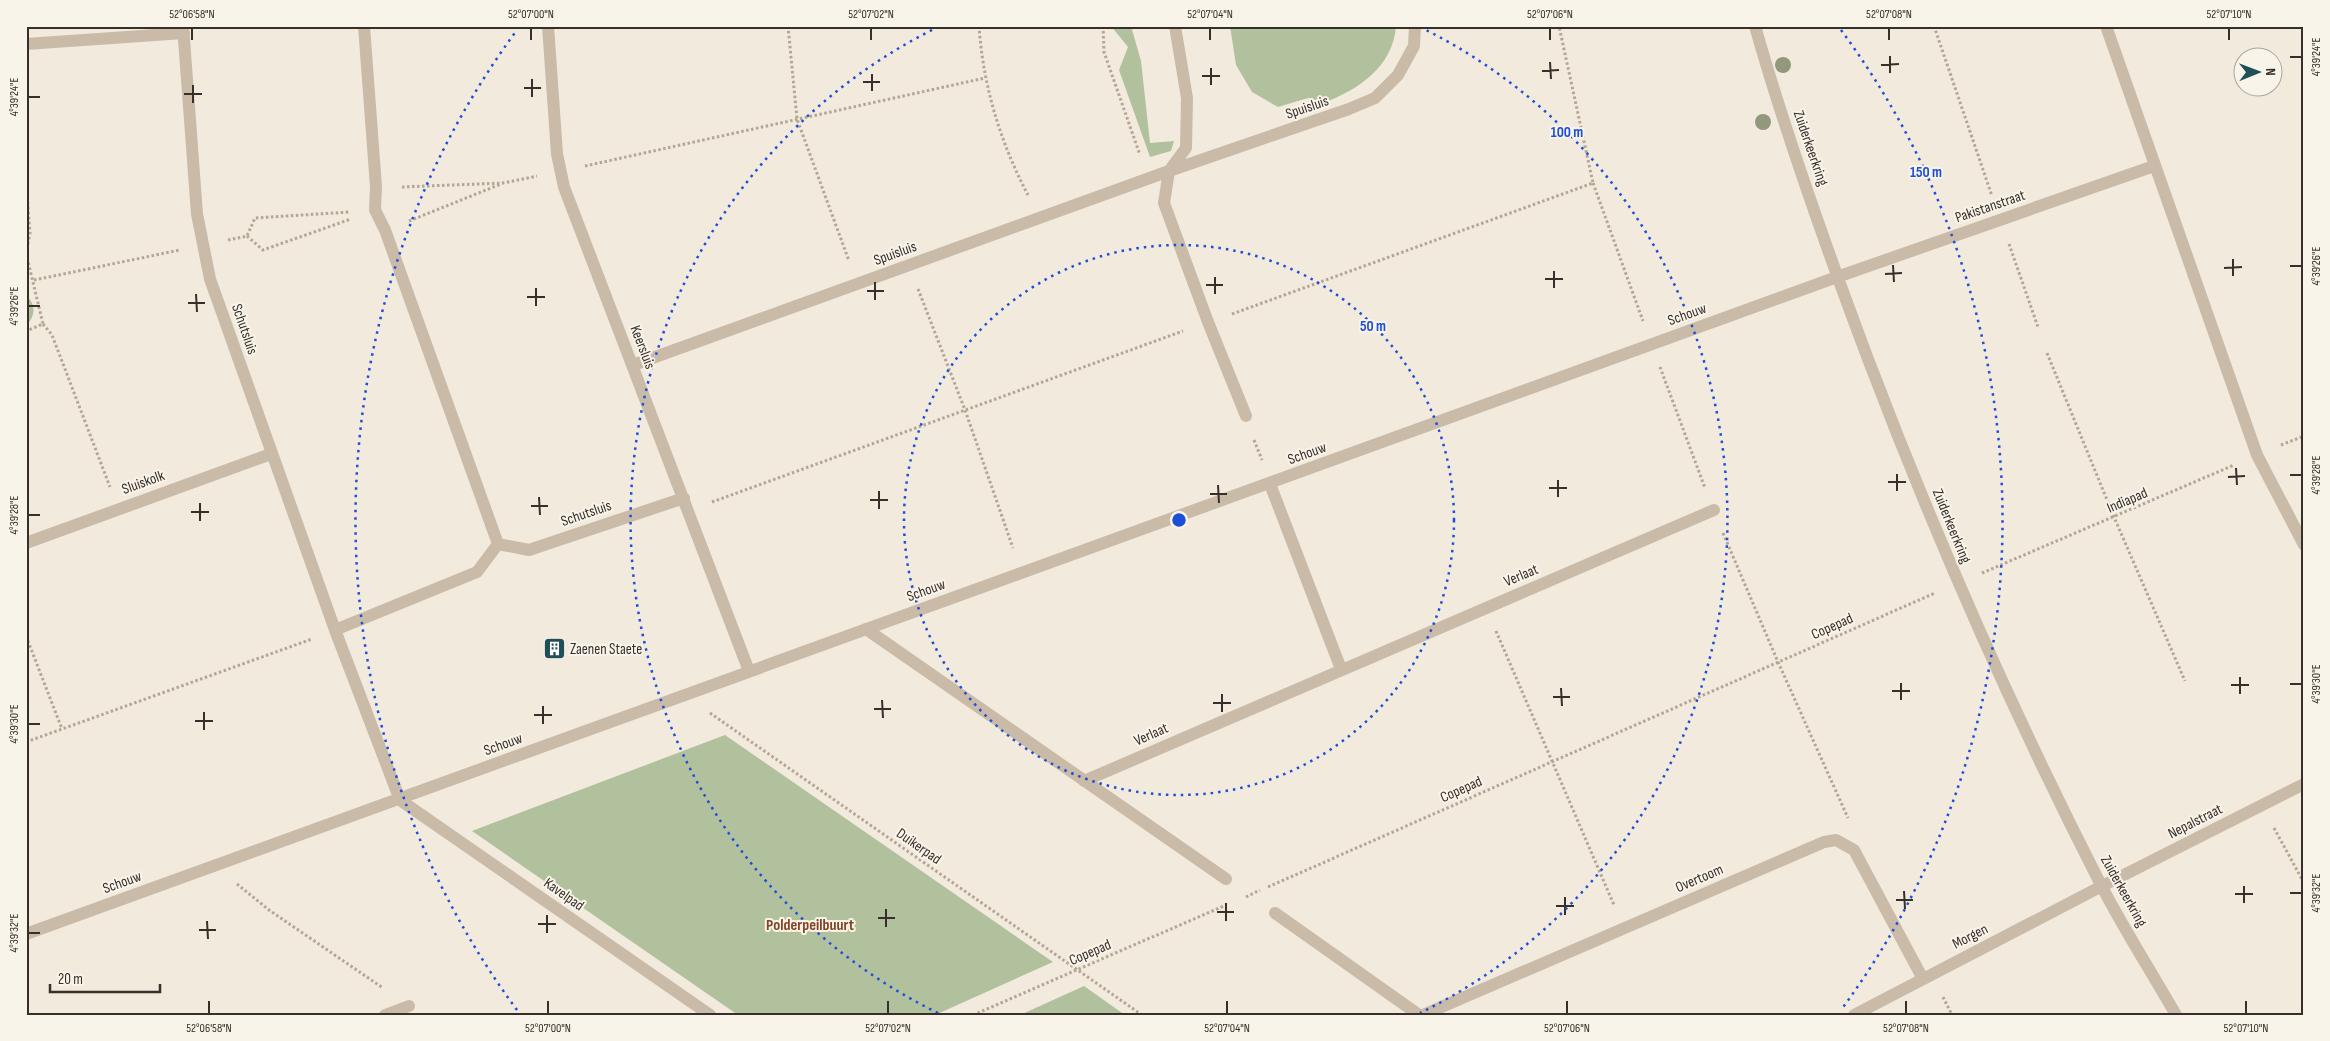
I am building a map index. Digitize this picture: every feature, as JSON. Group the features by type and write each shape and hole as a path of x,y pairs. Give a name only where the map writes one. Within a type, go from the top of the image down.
{"street":[{"path":"335,630 477,572 498,544 385,230 375,210 376,187 364,26"},
{"name":"Keersluis","path":"548,26 560,171 564,187 749,671"},
{"path":"1175,26 1187,98 1186,148 1169,171 1164,202 1208,322 1246,416"},
{"name":"Spuisluis","path":"633,364 1169,171 1349,109 1375,98 1398,76 1414,46 1415,26"},
{"name":"Zuiderkeerkring","path":"1755,26 1837,277 1894,429 1958,583 2029,738 2102,886 2176,1015"},
{"path":"2106,26 2257,455 2304,545"},
{"path":"26,44 184,30"},
{"name":"Schutsluis","path":"184,30 197,214 210,279 335,630 400,800"},
{"name":"Pakistanstraat","path":"1837,277 2154,166"},
{"name":"Schouw","path":"26,934 400,800 749,671 1270,484 1837,277"},
{"name":"Sluiskolk","path":"26,543 271,454"},
{"path":"1270,484 1341,669"},
{"name":"Schutsluis","path":"498,544 529,550 684,498"},
{"name":"Verlaat","path":"1084,781 1714,510"},
{"path":"866,629 1226,879"},
{"name":"Nepalstraat","path":"2102,886 2304,784"},
{"name":"Kavelpad","path":"400,800 710,1015"},
{"name":"Overtoom","path":"1423,1015 1824,842 1836,840 1854,850 1923,979"},
{"name":"Morgen","path":"1854,1015 2102,886"},
{"path":"1275,913 1419,1015"},
{"path":"385,1015 408,1006"}],"path":[{"path":"788,26 797,119 857,284"},
{"path":"979,26 985,78 990,102 1019,178 1040,218"},
{"path":"1103,26 1104,52 1148,179"},
{"path":"1934,26 2038,327"},
{"path":"385,230 503,183 985,78"},
{"path":"26,182 30,233 26,253 44,324 52,335 119,508"},
{"path":"376,187 503,183"},
{"path":"247,236 263,250 375,210"},
{"path":"909,265 965,410 1022,573"},
{"path":"26,331 44,324"},
{"path":"2047,353 2114,517 2186,681"},
{"path":"1246,416 1270,484"},
{"name":"Indiapad","path":"1958,583 2304,436"},
{"name":"Copepad","path":"1240,899 1958,583"},
{"path":"1486,607 1551,762 1624,928"},
{"path":"26,742 335,630"},
{"path":"26,636 62,729"},
{"name":"Duikerpad","path":"686,694 741,736 1142,1015"},
{"path":"2262,805 2304,882"},
{"path":"216,866 269,910 408,1006"},
{"name":"Copepad","path":"973,1015 1231,903"}],"green space":[{"path":"1111,26 1131,26 1141,61 1150,143 1174,141 1171,151 1150,157 1119,70 1128,47"},
{"path":"1230,26 1396,26 1388,54 1372,75 1361,84 1323,103 1308,98 1278,107 1252,92 1236,65"},
{"path":"26,296 30,299 34,311 26,326"},
{"path":"725,735 1053,962 935,1015 738,1015 472,831"},
{"path":"1084,986 1125,1015 1020,1015"}],"place":[{"name":"Zaenen Staete","path":"554,649"}],"district":[{"name":"Polderpeilbuurt","path":"810,924"}]}
